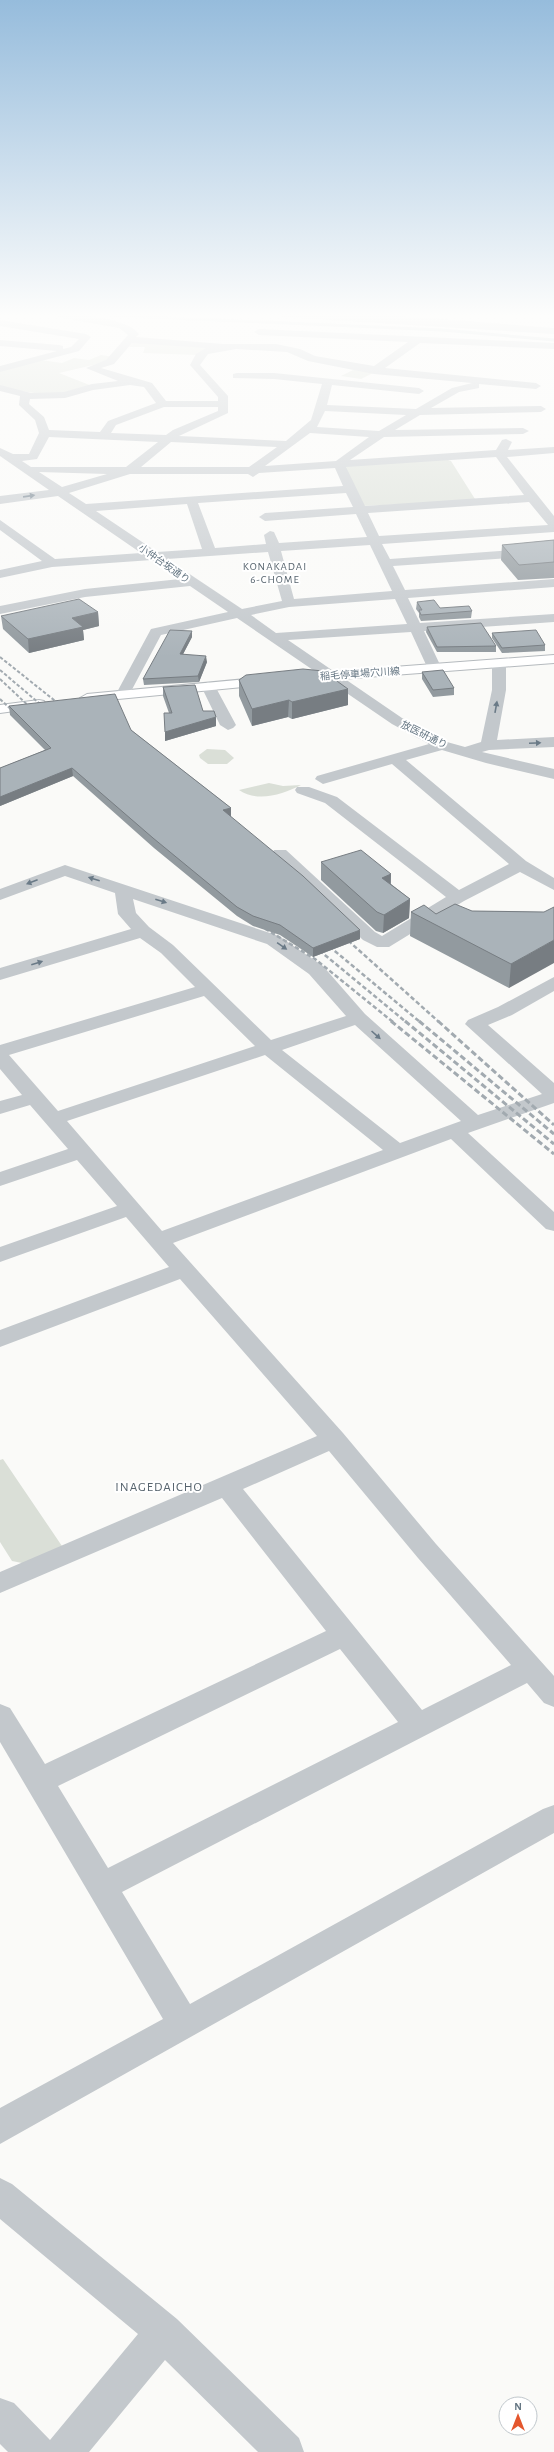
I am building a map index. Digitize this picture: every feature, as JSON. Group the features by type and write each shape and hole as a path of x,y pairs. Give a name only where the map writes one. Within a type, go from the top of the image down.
{"main road":[{"name":"稲毛停車場穴川線","path":"72,699 208,686 554,659"},
{"path":"0,709 52,702"}],"street":[{"path":"33,457 45,432 44,428"},
{"path":"104,435 108,428"},
{"path":"0,500 59,492 129,471 145,460 177,432 186,428"},
{"path":"339,464 344,459 390,428"},
{"path":"252,470 285,444 307,430 381,434 473,428"},
{"path":"500,453 507,441 525,428"},
{"path":"45,432 285,444"},
{"path":"29,471 39,469 129,471 252,470 554,450"},
{"path":"500,453 504,463 554,524"},
{"path":"5,455 145,460"},
{"name":"小仲台坂通り","path":"5,455 329,676"},
{"path":"339,464 435,669"},
{"path":"252,470 289,603"},
{"path":"83,508 351,489"},
{"path":"265,517 533,498"},
{"path":"192,500 210,552"},
{"path":"0,524 52,563"},
{"path":"0,574 52,563 554,528"},
{"path":"0,541 18,538"},
{"path":"385,564 554,551"},
{"path":"0,610 85,593 191,582"},
{"path":"123,694 156,632 289,603 554,583"},
{"path":"273,637 554,618"},
{"path":"488,745 499,690 499,664"},
{"name":"放医研通り","path":"329,676 397,721 442,745 554,774"},
{"path":"208,686 228,725"},
{"path":"465,752 488,745 554,742"},
{"path":"323,779 397,760 442,745"},
{"path":"397,760 467,822 520,865 554,885"},
{"path":"303,790 331,800 458,897"},
{"path":"280,854 369,936 383,943 458,897 520,865"},
{"path":"0,895 65,870 273,940 316,970 358,1018 475,1123"},
{"path":"123,889 126,914 143,931 167,949 268,1048 398,1152"},
{"path":"0,974 143,931"},
{"path":"159,1240 554,1095 474,1024 505,1011 554,983"},
{"path":"0,1050 208,989"},
{"path":"54,1119 358,1018"},
{"path":"0,1057 185,1269 223,1316 334,1439 427,1551 554,1695"},
{"path":"0,1108 35,1097"},
{"path":"454,1131 554,1224"},
{"path":"0,1179 82,1151"},
{"path":"0,1255 131,1208"},
{"path":"0,1339 185,1269"},
{"path":"0,1583 334,1439"},
{"path":"227,1486 417,1725"},
{"path":"39,1781 345,1634"},
{"path":"101,1887 531,1668"},
{"path":"1,1720 184,2024"},
{"path":"0,2127 554,1818"},
{"path":"0,2196 164,2332 285,2452"},
{"path":"64,2452 164,2332"},
{"path":"0,2417 35,2452"}],"shaded area":[{"path":"445,459 451,461 475,499 470,501 362,506 345,468 350,465"},
{"path":"207,749 225,750 234,758 227,764 208,764 200,758 199,755"},
{"path":"269,783 283,786 301,785 278,794 262,797 246,794 239,790"},
{"path":"3,1459 64,1549 27,1564 12,1561 0,1542 0,1460"}],"building":[{"path":"554,540 554,562 519,565 502,545"},
{"path":"79,599 98,612 72,618 83,627 28,639 1,616"},
{"path":"434,600 440,608 469,606 472,611 421,615 419,610 422,610 417,602"},
{"path":"481,623 496,646 437,647 427,627"},
{"path":"170,630 192,631 180,654 206,656 198,676 143,679"},
{"path":"536,630 545,645 502,648 492,633"},
{"path":"303,669 323,671 348,689 292,702 289,700 252,709 239,680 246,675"},
{"path":"443,670 454,688 433,690 422,672"},
{"path":"195,685 203,711 214,711 216,717 165,732 164,713 172,713 163,687"},
{"path":"115,694 131,730 231,808 223,810 303,876 360,930 313,948 280,925 253,916 237,907 153,838 72,768 0,797 0,768 51,748 9,706"},
{"path":"361,850 391,874 382,878 410,899 384,915 377,912 321,862"},
{"path":"455,904 472,911 544,912 554,907 554,940 511,964 411,912 424,905 436,914"}],"railway":[{"path":"0,657 64,708"},
{"path":"0,670 46,709"},
{"path":"0,679 35,712"},
{"path":"0,699 18,716"},
{"path":"259,925 315,959 393,1022"},
{"path":"343,936 439,1022"},
{"path":"324,942 420,1022"},
{"path":"314,946 406,1022"},
{"path":"391,1021 554,1154"},
{"path":"405,1021 554,1144"},
{"path":"419,1021 554,1134"},
{"path":"438,1021 554,1125"}],"district":[{"name":"KONAKADAI 6-CHOME","path":"275,572"},
{"name":"INAGEDAICHO","path":"159,1487"}]}
